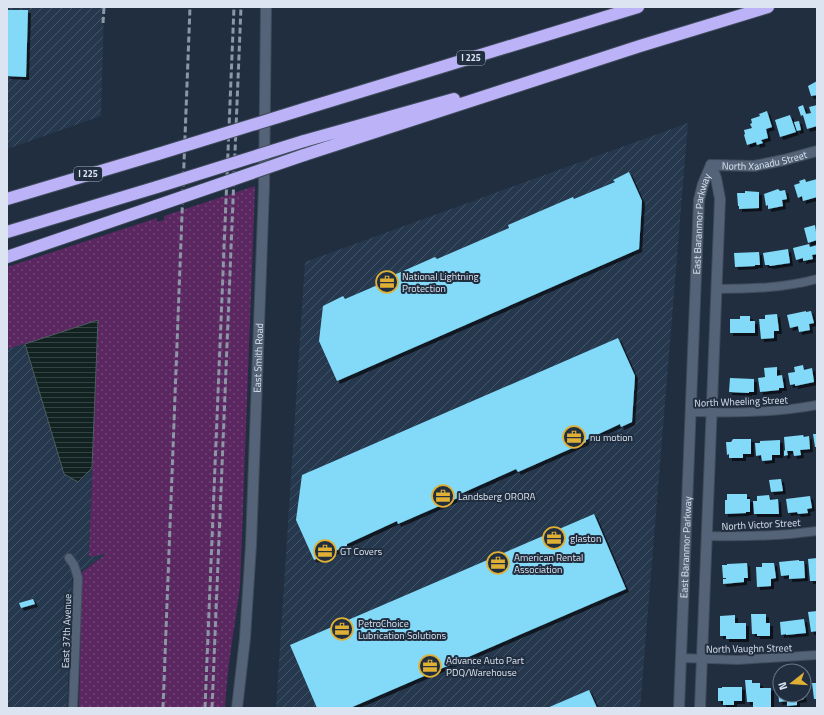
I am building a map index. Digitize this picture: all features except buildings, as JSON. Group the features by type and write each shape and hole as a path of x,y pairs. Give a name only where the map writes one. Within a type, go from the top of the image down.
{"highway":[{"name":"I 225","path":"11,197 158,154 638,7"},
{"path":"7,257 304,155 640,46 768,7"},
{"path":"7,232 157,188 304,141 640,46"}],"street":[{"name":"East Smith Road","path":"236,708 245,638 251,545 264,187 266,7"},
{"name":"North Xanadu Street","path":"711,165 754,166 817,151"},
{"name":"East Baranmor Parkway","path":"700,708 720,199 716,178 711,165"},
{"name":"East Baranmor Parkway","path":"679,708 698,200 711,165"},
{"path":"716,289 767,288 817,279"},
{"name":"North Wheeling Street","path":"690,412 711,413 782,411 817,405"},
{"name":"North Victor Street","path":"707,536 749,537 791,535 817,531"},
{"name":"East 37th Avenue","path":"69,558 74,565 78,578 74,708"},
{"name":"North Vaughn Street","path":"682,658 738,660 817,655"}],"shaded area":[{"path":"7,7 104,7 101,116 7,149"},
{"path":"688,123 640,708 276,708 305,262"},
{"path":"255,186 240,586 229,662 225,708 79,708 82,572 106,554 89,557 98,321 7,349 7,267 157,218 157,222 164,220 164,216"},
{"path":"98,320 89,557 107,553 72,578 67,708 7,708 7,340"},
{"path":"98,320 92,468 78,482 64,474 25,344"}],"railway":[{"path":"103,23 104,7"},
{"path":"163,708 190,7"},
{"path":"205,708 234,7"},
{"path":"212,708 241,7"}],"place":[{"name":"National Lightning Protection","path":"387,282"},
{"name":"nu motion","path":"574,437"},
{"name":"Landsberg ORORA","path":"443,496"},
{"name":"glaston","path":"554,538"},
{"name":"GT Covers","path":"325,551"},
{"name":"American Rental Association","path":"498,563"},
{"name":"PetroChoice Lubrication Solutions","path":"342,629"},
{"name":"Advance Auto Part PDQ/Warehouse","path":"430,666"}]}
